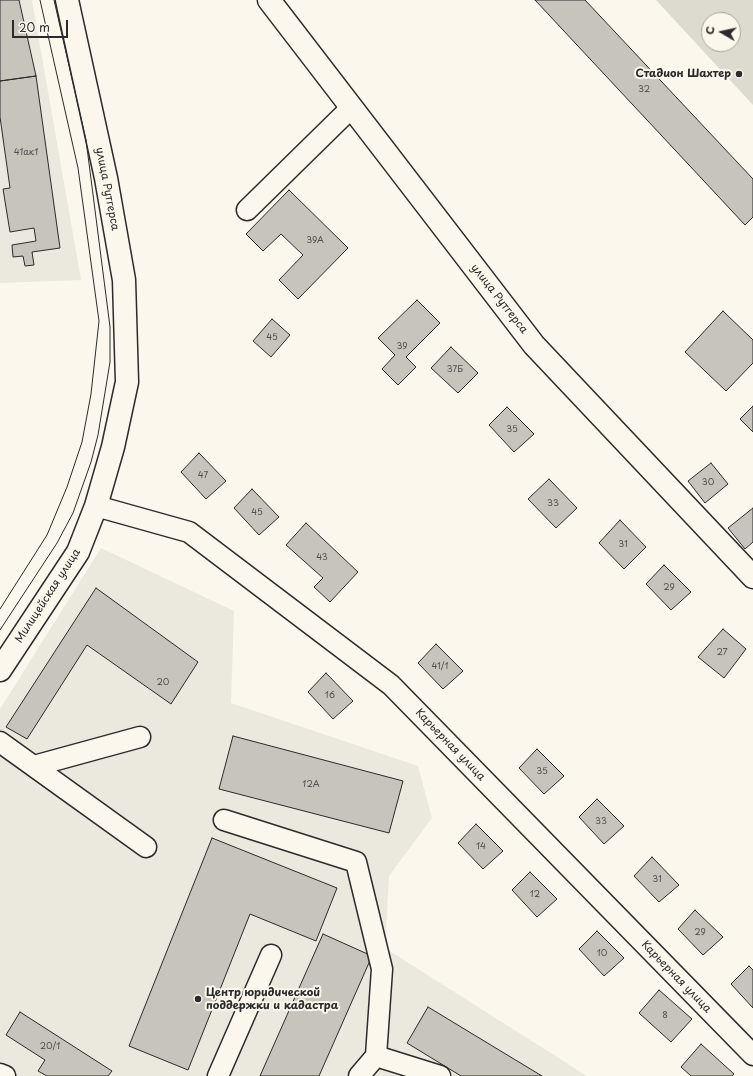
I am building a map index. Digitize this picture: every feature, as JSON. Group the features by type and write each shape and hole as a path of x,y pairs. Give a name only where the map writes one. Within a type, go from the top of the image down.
{"main road":[{"name":"улица Рутгерса","path":"67,0 106,178 124,280 127,382"},
{"name":"улица Рутгерса","path":"269,0 534,345 753,577"},
{"name":"Милицейская улица","path":"0,670 78,552 96,506 113,447 127,382"}],"lane":[{"path":"248,210 352,107"},
{"name":"Карьерная улица","path":"96,506 189,532 391,685 753,1055"},
{"path":"34,766 140,737"},
{"path":"0,742 146,847"},
{"path":"224,820 356,862 382,969 376,1056 359,1076"},
{"path":"218,1076 271,955"},
{"path":"376,1056 440,1076"},
{"path":"0,1074 5,1076"}],"shaded area":[{"path":"0,0 32,0 81,280 0,283"},
{"name":"Стадион Шахтер","path":"656,0 753,0 753,105 704,52 741,52 741,12 701,12 701,49"},
{"path":"101,548 234,611 231,703 418,766 432,818 389,876 385,948 587,1076 0,1076 0,709"}],"building":[{"path":"0,0 19,0 36,76 0,81"},
{"path":"535,0 585,0 753,179 753,217 745,225"},
{"path":"36,76 60,248 32,252 34,265 25,266 23,256 13,257 12,245 36,241 34,228 10,232 3,189 10,188 0,117 0,81"},
{"path":"289,190 348,248 298,299 279,280 303,255 281,234 263,251 246,234"},
{"path":"417,300 440,323 406,357 416,367 398,385 382,369 395,355 378,338"},
{"path":"723,311 753,340 753,363 726,391 685,352"},
{"path":"272,319 290,335 271,357 253,341"},
{"path":"451,347 478,373 458,393 431,368"},
{"path":"753,406 753,432 740,419"},
{"path":"507,407 534,434 514,452 489,425"},
{"path":"199,453 226,481 206,499 181,472"},
{"path":"711,463 728,484 705,503 688,481"},
{"path":"549,479 577,508 556,528 528,499"},
{"path":"252,489 279,517 259,535 234,508"},
{"path":"753,508 753,542 745,549 728,528"},
{"path":"620,520 646,547 624,569 599,543"},
{"path":"306,523 358,572 330,602 314,587 323,578 286,545"},
{"path":"664,565 691,592 671,610 646,584"},
{"path":"96,588 198,662 171,704 87,645 27,739 6,727"},
{"path":"723,629 746,649 724,678 698,657"},
{"path":"436,644 463,671 443,689 418,663"},
{"path":"326,673 353,701 333,719 308,692"},
{"path":"233,736 403,781 389,833 219,789"},
{"path":"537,749 564,776 544,794 519,768"},
{"path":"597,799 624,826 604,844 579,817"},
{"path":"476,824 503,851 483,869 458,843"},
{"path":"212,838 337,888 316,941 250,914 188,1070 129,1046"},
{"path":"652,857 679,885 659,902 634,876"},
{"path":"530,872 557,899 537,917 512,890"},
{"path":"695,910 723,937 703,955 678,929"},
{"path":"597,931 624,958 604,976 579,949"},
{"path":"323,934 372,956 319,1076 260,1076"},
{"path":"749,966 753,970 753,1008 731,984"},
{"path":"659,990 692,1019 671,1042 639,1013"},
{"path":"428,1007 542,1076 461,1076 407,1043"},
{"path":"20,1012 112,1071 108,1076 47,1076 38,1071 45,1060 6,1035"},
{"path":"701,1044 734,1074 732,1076 691,1076 681,1067"}],"tram line":[{"path":"0,609 47,535 67,487 82,442 91,394 99,321 78,168 40,0"},
{"path":"0,630 57,543 73,513 91,462 98,435 110,362 110,327 86,140 54,0"}],"place":[{"name":"Стадион Шахтер","path":"739,74"},
{"name":"Центр юридической поддержки и кадастра","path":"198,999"}]}
